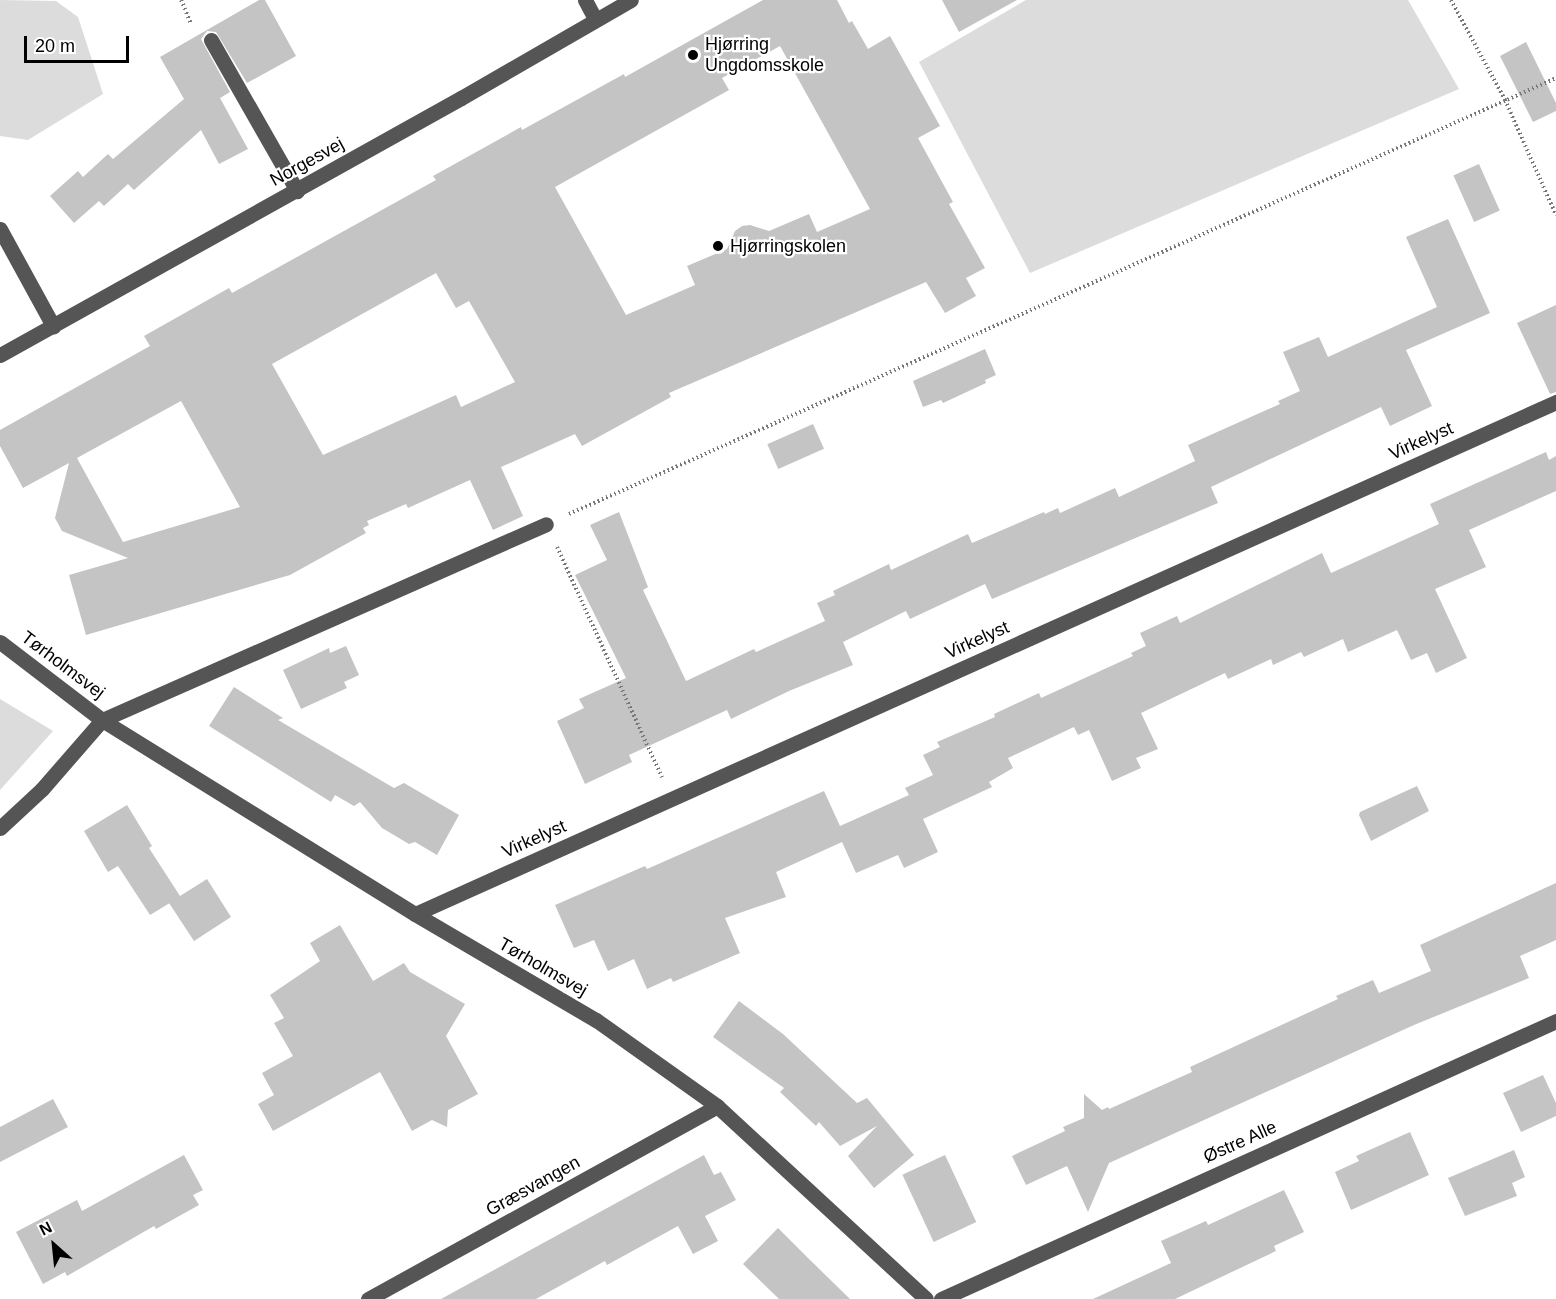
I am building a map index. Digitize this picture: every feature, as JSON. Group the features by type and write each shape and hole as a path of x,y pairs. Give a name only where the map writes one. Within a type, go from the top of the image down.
{"street":[{"path":"585,0 595,19"},
{"name":"Norgesvej","path":"0,355 297,190 631,0"},
{"path":"211,40 297,190"},
{"path":"0,229 53,326"},
{"name":"Virkelyst","path":"415,914 1556,402"},
{"name":"Tørholmsvej","path":"102,720 546,524"},
{"name":"Tørholmsvej","path":"0,642 102,720 415,914 596,1020 717,1106 926,1299"},
{"path":"0,828 42,789 102,720"},
{"name":"Østre Alle","path":"941,1299 1556,1021"},
{"name":"Græsvangen","path":"368,1299 717,1106"}],"path":[{"path":"1451,0 1505,100 1556,215"},
{"path":"671,799 546,524 1556,78"}],"shaded area":[{"path":"0,0 56,1 78,17 103,94 28,140 0,136"},
{"path":"1026,0 1408,0 1459,89 1030,273 919,62"},
{"path":"0,699 53,731 0,790"}],"building":[{"path":"259,0 265,0 296,56 247,83 216,32 207,31 201,39 230,92 220,98 248,149 219,164 201,130 134,190 128,184 104,206 99,201 74,223 50,196 78,171 83,177 108,154 113,159 184,99 160,57"},
{"path":"763,0 837,0 849,23 852,21 868,49 890,36 940,126 918,138 953,202 949,204 985,268 966,278 976,296 945,313 926,282 669,393 671,397 582,446 575,434 501,467 523,516 493,530 470,480 408,508 406,504 367,521 369,525 363,528 366,533 290,575 86,635 69,575 128,558 62,531 55,518 69,463 23,488 0,446 0,430 150,346 144,336 229,288 232,293 436,180 433,176 521,127 522,130 624,74 625,77","holes":["780,46 870,209 817,232 809,214 769,231 750,225 742,226 735,231 727,249 687,266 695,285 626,315 555,187 729,90 722,78","436,273 456,308 469,301 515,382 461,407 456,395 323,455 272,364","181,401 240,507 123,542 77,458"]},
{"path":"942,0 1017,0 959,32"},
{"path":"1526,42 1556,103 1556,111 1533,122 1500,56"},
{"path":"1479,164 1500,211 1474,222 1453,175"},
{"path":"1448,219 1490,313 1406,350 1432,406 1390,426 1381,407 1211,487 1218,503 992,599 985,584 910,619 906,611 843,642 853,665 789,691 731,719 727,710 629,755 632,762 585,784 557,721 584,708 579,699 626,678 575,575 607,560 590,525 619,512 648,587 643,590 686,681 754,649 756,652 825,621 817,603 835,595 833,591 889,564 891,570 968,534 972,543 1044,512 1045,514 1058,508 1060,513 1115,488 1119,497 1195,461 1188,445 1280,404 1278,401 1300,391 1283,352 1319,337 1328,357 1437,307 1406,237"},
{"path":"1556,305 1556,392 1550,394 1517,323"},
{"path":"985,349 996,375 985,380 986,383 943,403 941,400 923,407 913,381"},
{"path":"813,424 824,449 778,469 767,444"},
{"path":"1546,452 1549,460 1556,456 1556,491 1469,530 1486,567 1435,589 1467,658 1436,673 1427,653 1411,660 1397,630 1348,652 1343,639 1304,657 1301,652 1273,665 1271,659 1228,679 1225,673 1141,713 1158,749 1136,758 1141,768 1112,781 1089,730 1078,735 1074,727 1008,758 1013,768 989,782 992,787 923,819 938,852 904,868 898,855 856,873 842,842 776,872 786,897 725,918 740,953 673,982 671,978 647,989 634,959 608,971 594,940 574,948 555,905 645,866 647,869 824,791 840,826 909,795 905,788 933,775 923,755 940,747 937,742 995,717 994,714 1039,693 1041,698 1133,656 1131,653 1146,646 1140,633 1177,616 1180,623 1322,553 1331,573 1439,524 1430,504"},
{"path":"346,646 359,675 344,682 347,688 301,709 283,670 329,648 330,653"},
{"path":"234,687 283,718 278,720 394,788 404,783 459,815 437,855 415,842 409,844 382,828 360,802 354,806 335,795 331,802 209,726"},
{"path":"1417,786 1429,811 1371,841 1359,815 1360,812"},
{"path":"127,805 152,846 149,848 180,896 207,879 231,917 194,941 169,903 150,915 118,866 108,872 84,831"},
{"path":"1556,883 1556,940 1520,956 1529,978 1414,1025 1109,1163 1088,1212 1067,1166 1026,1185 1012,1156 1065,1131 1063,1127 1084,1118 1084,1094 1102,1110 1108,1107 1109,1109 1192,1072 1190,1067 1338,999 1336,996 1373,980 1379,993 1431,971 1420,945"},
{"path":"340,925 373,981 404,963 410,972 465,1004 446,1036 478,1094 448,1110 447,1127 432,1120 412,1131 380,1072 273,1131 258,1104 274,1095 262,1073 293,1056 274,1023 284,1018 270,995 320,961 310,943"},
{"path":"739,1001 783,1034 857,1103 867,1098 914,1155 874,1188 848,1156 877,1126 840,1146 819,1122 816,1126 780,1092 784,1088 713,1037"},
{"path":"1543,1075 1556,1103 1556,1116 1521,1132 1503,1093"},
{"path":"53,1099 68,1127 0,1162 0,1127"},
{"path":"1410,1132 1429,1175 1351,1210 1335,1172 1359,1161 1356,1156"},
{"path":"1514,1150 1525,1177 1512,1183 1517,1196 1465,1216 1448,1178"},
{"path":"184,1155 203,1190 193,1195 199,1205 156,1229 154,1226 67,1276 65,1272 43,1284 16,1232 77,1200 82,1211"},
{"path":"704,1155 714,1175 721,1172 736,1200 705,1216 718,1241 693,1254 678,1226 607,1265 605,1261 536,1299 441,1299"},
{"path":"945,1155 976,1222 934,1242 902,1175"},
{"path":"1284,1190 1304,1232 1274,1246 1276,1251 1175,1299 1093,1299 1171,1263 1161,1241 1206,1221 1208,1225"},
{"path":"778,1228 850,1299 779,1299 743,1264"}],"place":[{"name":"Hjørring Ungdomsskole","path":"693,55"},
{"name":"Hjørringskolen","path":"718,246"}]}
